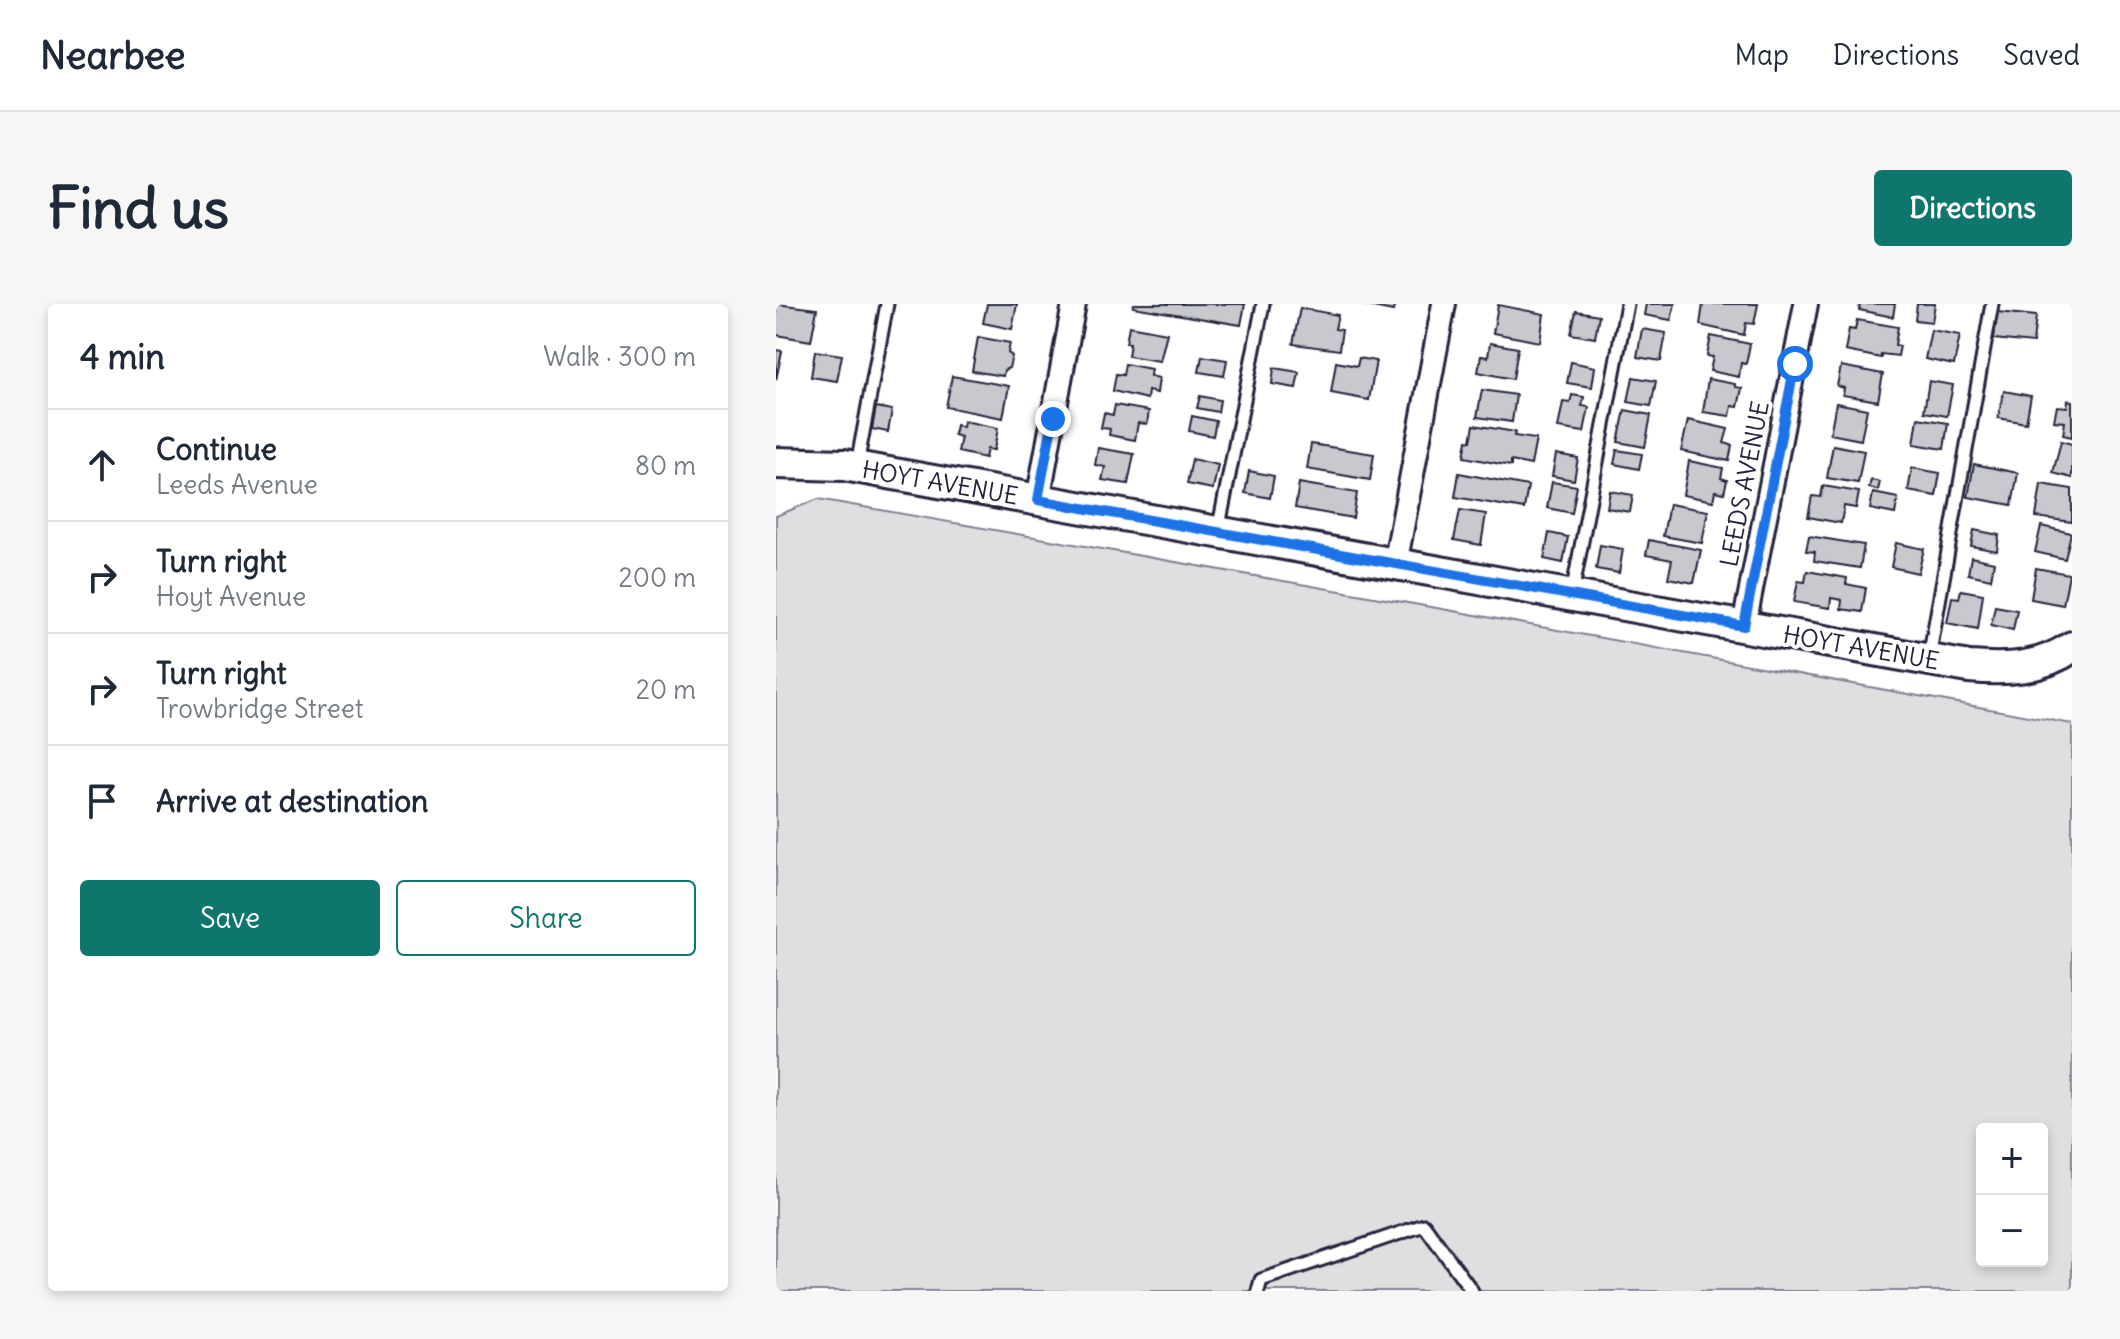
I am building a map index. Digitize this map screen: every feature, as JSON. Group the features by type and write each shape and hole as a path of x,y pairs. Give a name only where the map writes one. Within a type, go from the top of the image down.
{"main road":[{"name":"HOYT AVENUE","path":"776,463 850,466 1928,660 1985,668 2025,667 2054,658 2072,647"}],"street":[{"path":"1038,500 1074,304"},
{"path":"1395,565 1444,304"},
{"name":"LEEDS AVENUE","path":"1744,626 1806,304"},
{"name":"HOYT AVENUE","path":"776,448 850,466"}],"lane":[{"path":"850,466 887,304"},
{"path":"1217,533 1263,304"},
{"path":"1572,596 1627,304"},
{"path":"1928,660 1992,304"},
{"path":"1258,1291 1261,1280 1424,1225 1472,1291"}],"shaded area":[{"path":"818,499 2072,724 2072,1291 776,1291 776,516"}],"building":[{"path":"776,304 817,309 811,341 776,335"},
{"path":"987,304 1017,304 1012,329 983,323"},
{"path":"1134,304 1245,304 1241,325 1133,307"},
{"path":"1359,304 1395,304 1393,311"},
{"path":"1646,304 1675,304 1671,320 1644,315"},
{"path":"1703,304 1758,304 1754,324 1746,323 1744,335 1700,325"},
{"path":"1860,304 1895,304 1893,317 1859,310"},
{"path":"1917,304 1935,304 1932,322 1915,320"},
{"path":"1498,305 1544,314 1540,342 1493,333"},
{"path":"1300,308 1338,315 1335,329 1342,330 1339,350 1293,344"},
{"path":"1576,311 1599,315 1595,338 1571,334"},
{"path":"1997,312 2036,316 2033,343 1994,339"},
{"path":"1857,320 1898,327 1895,345 1900,346 1898,356 1881,354 1881,358 1845,351 1849,329 1855,330"},
{"path":"1129,326 1167,333 1160,361 1128,356 1130,343 1126,343"},
{"path":"1642,329 1666,333 1661,361 1637,357"},
{"path":"1931,330 1960,335 1954,365 1925,359"},
{"path":"1711,336 1750,344 1746,364 1741,363 1739,377 1710,371 1713,357 1707,356"},
{"path":"978,337 1010,343 1008,353 1012,356 1003,376 972,371"},
{"path":"1490,343 1518,348 1513,379 1478,372 1481,356 1488,357"},
{"path":"776,350 782,351 776,380"},
{"path":"815,351 842,355 837,381 811,377"},
{"path":"1202,356 1227,360 1224,376 1199,372"},
{"path":"1359,358 1376,361 1369,400 1331,393 1336,362 1357,366"},
{"path":"1571,362 1595,367 1592,387 1567,383"},
{"path":"1125,364 1151,369 1150,376 1159,378 1157,393 1148,391 1147,399 1113,391 1116,374 1123,375"},
{"path":"1841,366 1883,374 1878,401 1843,395 1844,388 1837,386"},
{"path":"1274,368 1299,372 1296,388 1272,384"},
{"path":"952,376 1009,386 1003,418 946,407"},
{"path":"1633,377 1656,381 1651,406 1628,402"},
{"path":"1708,379 1742,388 1738,407 1732,406 1730,416 1703,412"},
{"path":"1929,381 1953,385 1947,416 1924,412"},
{"path":"1482,390 1516,395 1512,422 1477,417"},
{"path":"2004,391 2031,396 2026,423 1998,418"},
{"path":"1572,395 1584,397 1582,406 1589,407 1584,432 1558,428 1563,402 1570,403"},
{"path":"1200,396 1220,400 1218,412 1197,408"},
{"path":"2068,400 2072,401 2072,437 2063,435 2065,422 2054,421 2057,406 2067,407"},
{"path":"1836,403 1867,409 1861,440 1830,434"},
{"path":"1115,405 1149,411 1147,424 1138,423 1135,440 1109,435 1110,429 1101,428 1104,413 1113,415"},
{"path":"876,407 892,410 888,432 872,429"},
{"path":"1625,410 1651,415 1645,447 1618,442"},
{"path":"1192,416 1216,421 1213,436 1189,431"},
{"path":"1918,418 1948,423 1944,449 1914,444"},
{"path":"1688,420 1728,429 1724,443 1732,445 1729,461 1681,451"},
{"path":"964,421 998,428 994,450 987,449 985,458 958,452 961,437 954,435 956,425 963,427"},
{"path":"1474,425 1536,439 1531,465 1511,461 1511,466 1464,457"},
{"path":"2061,441 2072,444 2072,478 2053,473"},
{"path":"1311,444 1374,454 1370,480 1307,469"},
{"path":"1833,445 1864,451 1858,483 1827,478"},
{"path":"1098,448 1134,454 1128,484 1102,480 1105,467 1095,465"},
{"path":"1617,450 1642,454 1639,469 1614,464"},
{"path":"1556,454 1578,458 1574,480 1552,476"},
{"path":"1192,459 1218,465 1213,489 1187,484"},
{"path":"1689,461 1723,468 1721,478 1727,480 1724,493 1715,491 1713,501 1683,495"},
{"path":"1974,464 2018,473 2012,505 1968,497"},
{"path":"1912,468 1940,473 1936,496 1908,491"},
{"path":"1249,471 1274,476 1270,498 1245,493"},
{"path":"1459,473 1528,486 1524,509 1455,497"},
{"path":"1871,480 1880,482 1878,490 1869,488"},
{"path":"1552,482 1577,486 1572,513 1547,508"},
{"path":"1299,483 1357,493 1353,518 1295,508"},
{"path":"2041,484 2072,489 2072,522 2036,517"},
{"path":"1823,486 1859,492 1856,508 1844,506 1841,523 1808,517 1812,496 1821,497"},
{"path":"1610,491 1633,495 1630,512 1607,508"},
{"path":"1873,493 1898,498 1895,514 1870,509"},
{"path":"1669,504 1708,511 1702,543 1663,536"},
{"path":"1460,510 1486,514 1481,545 1454,540"},
{"path":"2041,526 2071,533 2065,559 2035,552"},
{"path":"1974,530 1999,535 1997,551 1971,546"},
{"path":"1549,533 1568,537 1563,563 1544,559"},
{"path":"1809,536 1864,545 1860,568 1814,561 1815,552 1806,551"},
{"path":"1649,540 1701,550 1694,583 1668,578 1672,560 1646,555"},
{"path":"1896,543 1924,549 1918,573 1891,567"},
{"path":"1600,545 1623,549 1619,573 1596,569"},
{"path":"1971,557 1994,562 1991,579 1968,574"},
{"path":"2036,568 2069,574 2063,605 2031,599"},
{"path":"1807,571 1847,578 1846,584 1866,588 1862,612 1841,609 1842,600 1831,598 1830,608 1794,602 1798,581 1805,582"},
{"path":"1961,590 1983,594 1978,629 1947,623 1952,597 1959,598"},
{"path":"1995,606 2017,610 2013,630 1991,625"}],"route":[{"path":"1053,419 1038,500 1744,626 1795,364"}]}
